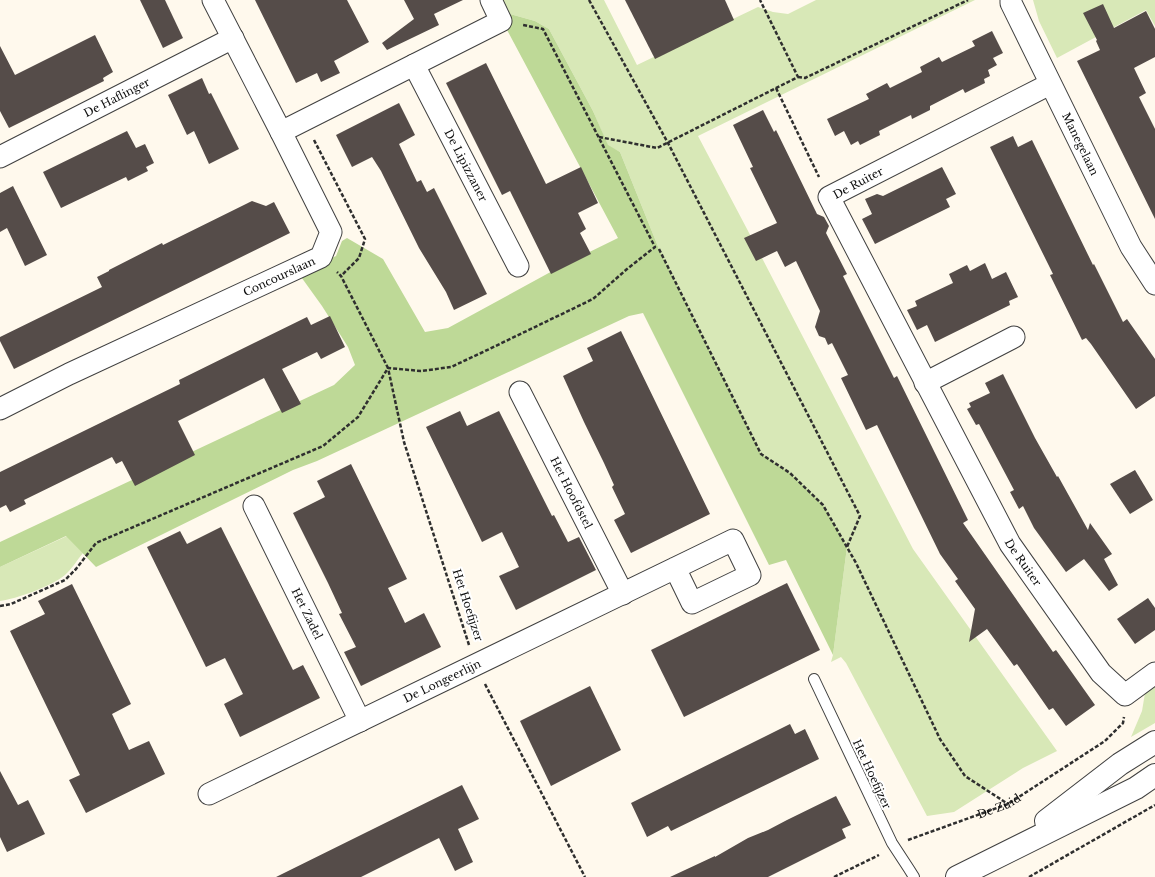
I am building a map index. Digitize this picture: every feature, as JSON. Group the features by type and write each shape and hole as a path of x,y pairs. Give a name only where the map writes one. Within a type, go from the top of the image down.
{"street":[{"name":"Concourslaan","path":"0,409 69,374 321,257 331,232 282,132 213,0"},
{"path":"282,132 501,21 491,0"},
{"name":"Manegelaan","path":"1012,0 1011,3 1050,84 1131,247 1155,284"},
{"name":"De Haflinger","path":"0,157 233,38"},
{"name":"De Lipizzaner","path":"414,65 518,266"},
{"name":"De Ruiter","path":"1050,84 829,197 1010,544 1101,673 1125,695"},
{"path":"925,383 1014,337"},
{"name":"Het Hoofdstel","path":"520,392 623,594"},
{"name":"Het Zadel","path":"254,506 360,721"},
{"name":"De Longeerlijn","path":"209,794 675,568"},
{"path":"1125,695 1155,673"},
{"path":"1005,852 1120,764 1155,742"},
{"path":"957,877 1136,788 1155,775"}],"lane":[{"name":"Het Hoefijzer","path":"814,678 892,843 910,868 914,877"}],"path":[{"path":"589,0 668,143 860,516 847,547"},
{"path":"760,0 798,77"},
{"path":"598,137 657,148 798,77 805,78 968,0"},
{"path":"0,606 11,604 66,580 96,543 323,446 358,417 388,368 421,371 451,367 593,299 655,247 543,29 501,21"},
{"path":"776,88 829,197"},
{"path":"659,249 761,454 790,473 823,505 856,563 940,739 965,776 1008,804"},
{"name":"Het Hoefijzer","path":"341,276 388,368 404,442 475,665 585,877"},
{"name":"De Zuid","path":"908,840 1008,804 1105,741 1123,723 1125,695"},
{"path":"1029,877 1155,805"},
{"path":"834,877 881,854"}],"green space":[{"path":"502,0 604,0 637,65 758,7 773,12 788,14 816,0 975,0 698,136 913,549 1057,751 1023,768 954,812 927,816 846,663 841,657 831,662 847,547 823,505 790,473 761,454 659,249 620,152 608,146 593,111 549,29 535,21 510,14"},
{"path":"1033,0 1155,0 1155,26 1146,10 1057,58 1039,21"},
{"path":"510,14 535,21 549,29 593,111 608,145 620,152 659,249 761,454 790,473 823,505 847,547 833,655 786,560 769,565 643,313 629,316 317,461 293,470 96,567 66,536 0,567 0,542 334,385 355,365 348,347 322,306 299,274 336,256 342,241 347,238 383,259 425,332 448,328 567,263 618,238 507,30"},
{"path":"67,536 83,553 68,573 43,588 24,595 0,601 0,567"},
{"path":"1155,684 1155,723 1131,737 1142,711 1145,693"}],"building":[{"path":"140,0 165,0 183,38 163,48"},
{"path":"255,0 347,0 369,42 334,61 340,73 321,82 317,73 296,83"},
{"path":"404,0 463,0 434,14 439,25 387,50 382,43 414,19"},
{"path":"625,0 725,0 734,20 655,59"},
{"path":"1103,4 1114,28 1146,11 1155,29 1155,57 1134,68 1146,93 1139,97 1155,129 1155,219 1077,61 1100,50 1096,41 1097,40 1083,13"},
{"path":"992,31 1003,53 993,58 997,65 988,70 990,76 984,79 985,83 965,93 963,89 930,106 930,110 912,119 911,115 879,131 880,135 860,145 858,141 851,145 844,131 835,136 827,119 869,99 866,94 887,83 890,88 922,72 920,67 939,57 942,62 975,46 972,41"},
{"path":"95,35 113,72 103,78 104,81 9,128 0,111 0,46 15,75"},
{"path":"486,63 546,184 581,167 598,203 578,213 586,229 580,233 591,254 551,274 510,191 502,195 446,83"},
{"path":"202,78 239,149 209,164 194,131 187,135 168,95"},
{"path":"399,103 415,135 399,144 417,182 421,180 427,192 434,188 487,294 454,310 446,292 419,248 381,171 372,157 352,167 336,135"},
{"path":"763,110 774,132 776,130 817,214 824,217 829,226 826,233 847,274 843,276 894,378 897,376 968,520 963,523 1053,652 1056,650 1095,705 1066,726 1053,708 1049,710 1017,664 1014,666 987,629 969,642 975,609 955,581 958,579 940,554 877,425 866,430 841,378 848,375 832,343 828,345 825,338 819,336 815,327 820,311 796,261 785,267 777,251 756,261 744,238 777,223 750,168 753,167 733,125"},
{"path":"127,131 136,148 145,144 154,163 146,167 148,171 128,181 126,177 61,208 43,172"},
{"path":"1013,136 1018,147 1032,140 1093,265 1094,264 1123,322 1127,319 1155,359 1155,396 1136,409 1091,344 1086,338 1082,340 1050,275 1053,274 990,147"},
{"path":"942,167 956,194 946,199 950,207 875,244 862,219 872,214 865,199 877,194 883,196"},
{"path":"13,186 47,255 25,266 7,228 0,232 0,193"},
{"path":"252,201 266,206 274,202 290,233 14,369 0,341 0,337 102,287 97,277 109,270 162,243 163,245"},
{"path":"985,263 992,279 1006,272 1018,297 1009,301 1010,305 935,342 927,325 917,330 907,310 917,306 915,301 953,283 949,274 967,265 970,271"},
{"path":"330,316 345,347 321,359 317,352 282,369 301,404 282,413 264,378 178,421 195,455 135,486 122,461 116,464 112,457 24,500 26,504 10,512 6,505 0,508 0,472 180,384 179,380 307,317 311,325"},
{"path":"621,331 710,514 631,553 614,520 625,514 612,487 614,485 563,376 593,361 587,348"},
{"path":"1003,374 1035,438 1088,530 1090,523 1112,554 1104,559 1118,585 1109,591 1084,559 1066,572 1034,528 1023,506 1019,509 1010,492 1014,490 979,424 976,425 967,409 971,407 969,403 990,393 985,383"},
{"path":"460,411 467,426 499,411 552,516 554,515 568,542 579,537 596,570 516,610 499,576 519,567 502,532 482,542 426,427"},
{"path":"351,464 407,579 388,588 405,623 424,613 441,647 361,686 344,652 356,647 339,614 342,613 328,583 293,513 325,497 317,481"},
{"path":"1135,470 1153,500 1130,514 1110,484"},
{"path":"221,527 293,670 303,665 320,698 240,737 224,704 243,694 225,658 206,667 147,547 180,531 187,544"},
{"path":"787,583 820,650 684,717 651,650"},
{"path":"72,584 131,704 112,714 129,750 149,741 165,774 86,813 69,780 80,775 10,631 45,614 38,601"},
{"path":"1148,598 1155,608 1155,630 1135,644 1117,619"},
{"path":"590,686 621,750 551,786 520,721"},
{"path":"790,724 795,734 805,729 819,759 671,831 668,826 647,837 631,803"},
{"path":"0,771 18,805 28,800 45,834 7,852 0,837"},
{"path":"462,785 479,819 458,829 473,862 455,871 439,838 361,877 276,877"},
{"path":"836,796 851,825 842,829 846,838 768,877 670,877 715,857 748,838 768,830"}]}
